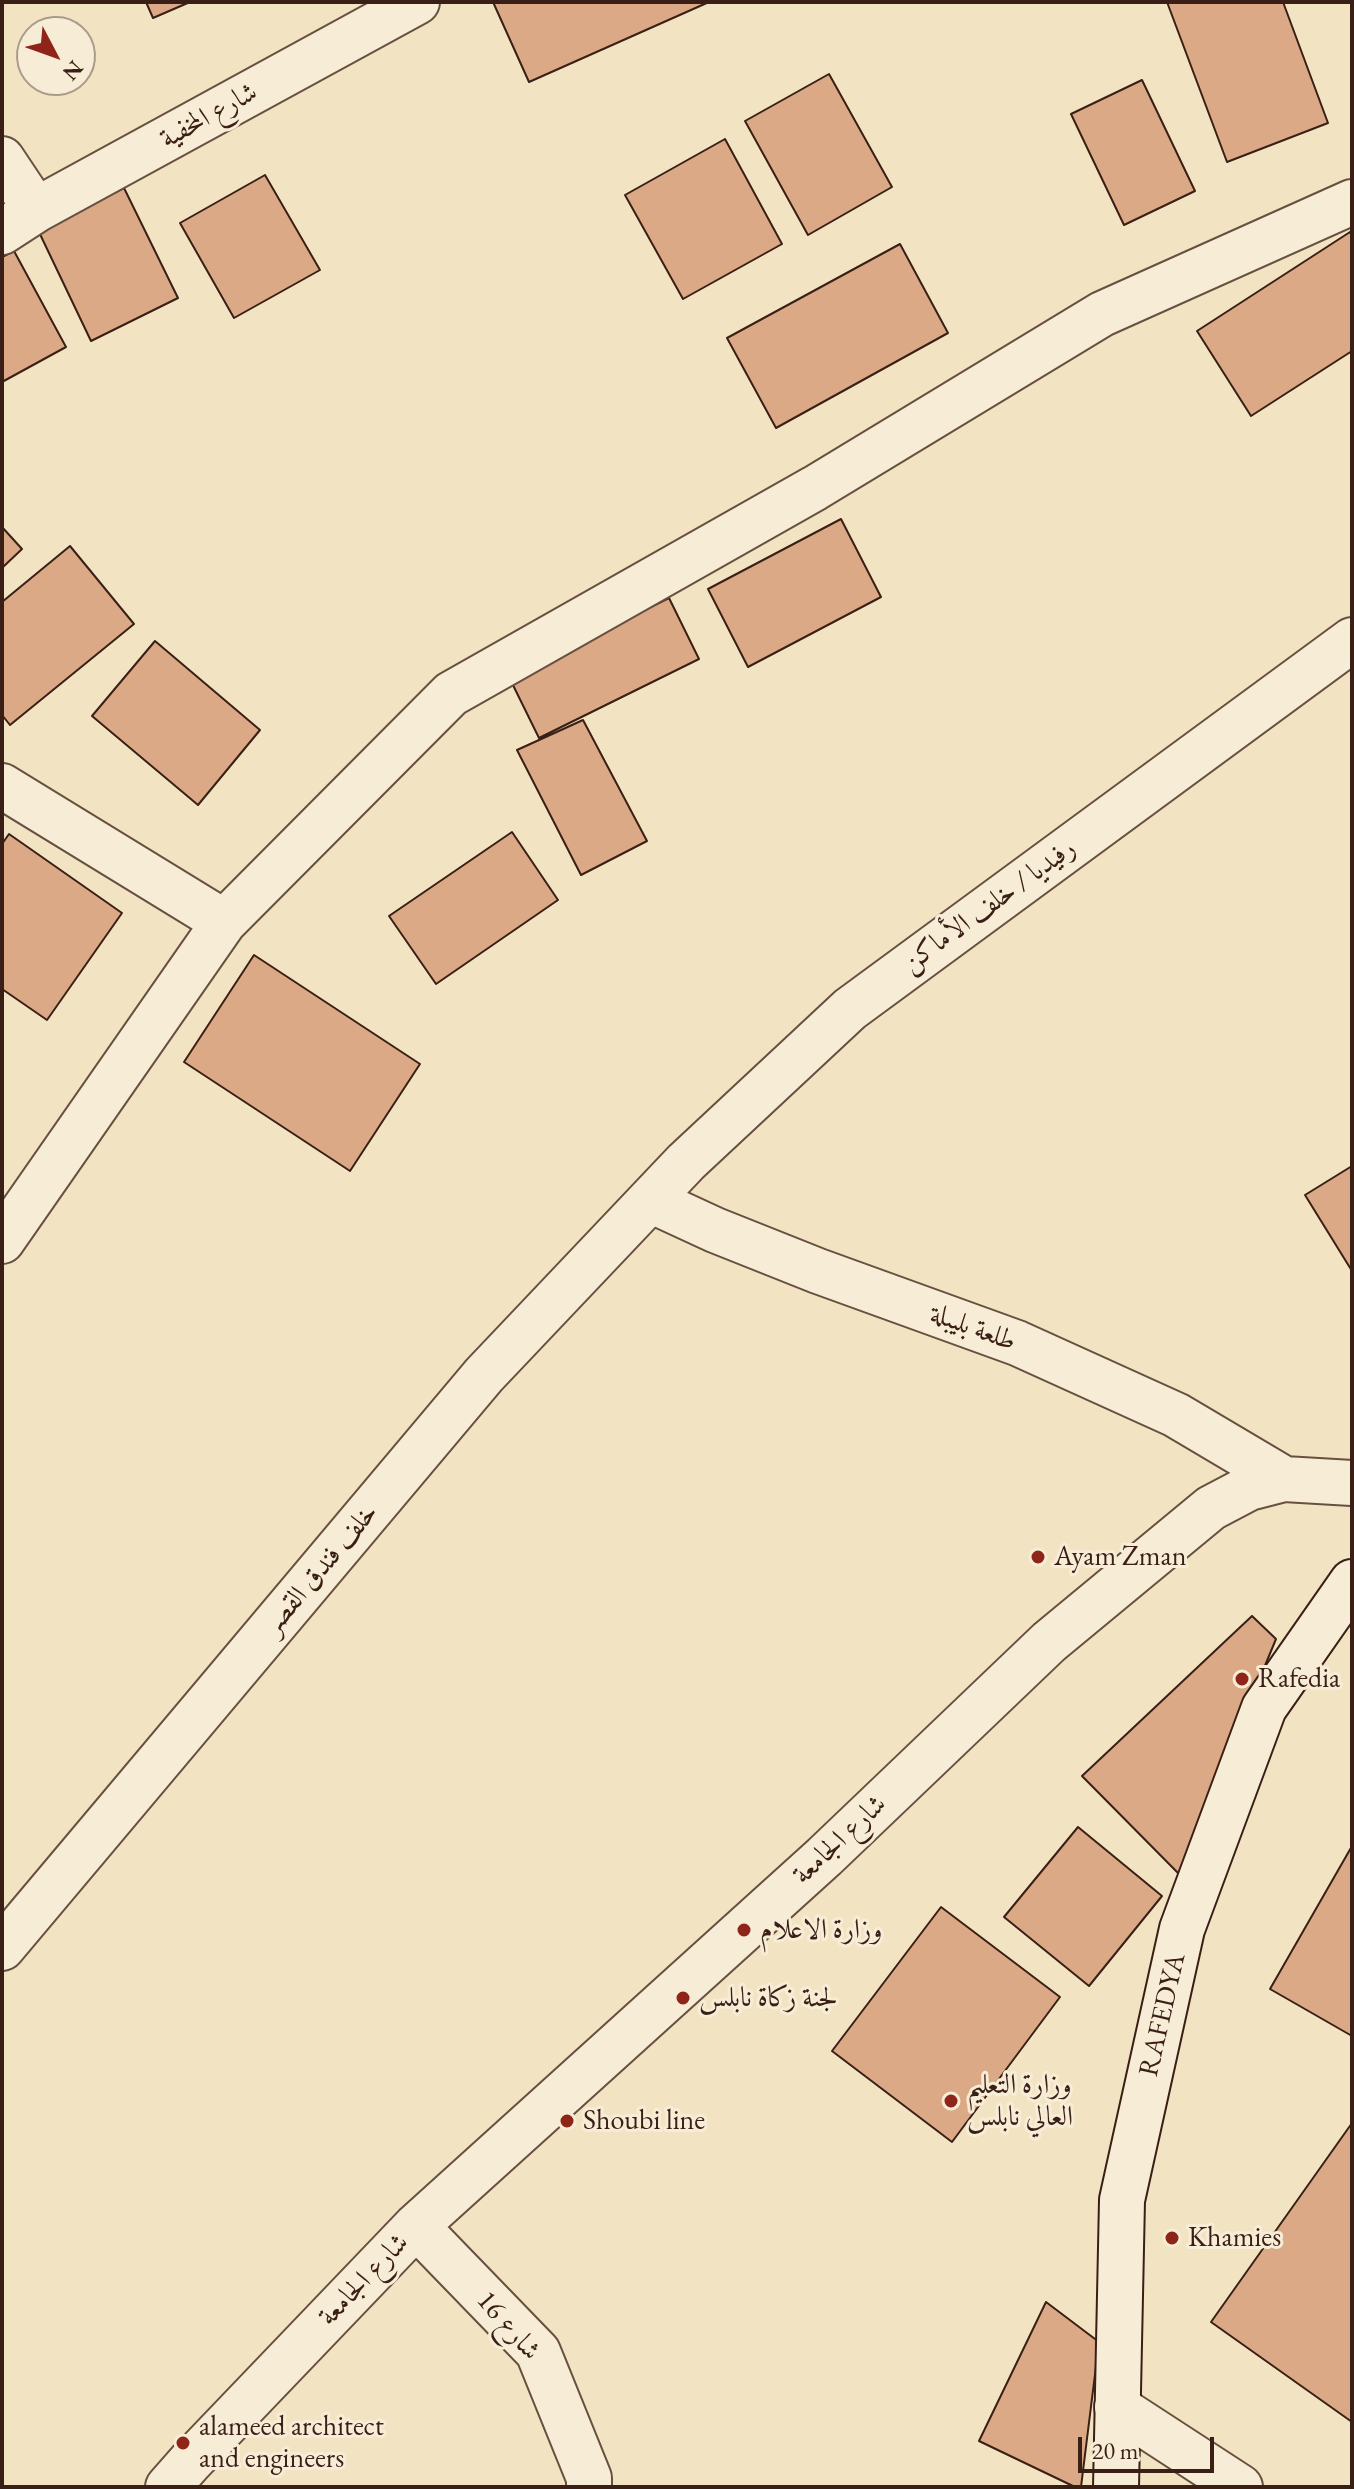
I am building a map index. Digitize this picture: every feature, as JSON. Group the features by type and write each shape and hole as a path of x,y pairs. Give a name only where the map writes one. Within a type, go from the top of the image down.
{"street":[{"name":"شارع المخفية","path":"19,221 417,2"},
{"path":"2,159 19,221"},
{"path":"2,1241 224,922 451,694 815,488 1102,314 1352,202"},
{"name":"رفيديا / خلف الأماكن","path":"650,1200 686,1162 850,1009 1352,640"},
{"path":"2,786 224,922"},
{"name":"طلعة بليبلة","path":"650,1200 818,1271 1017,1343 1176,1415 1284,1479"},
{"name":"خلف فندق القصر","path":"2,1948 484,1375 650,1200"},
{"name":"شارع الجامعة","path":"168,2487 416,2226 824,1857 1049,1642 1211,1508 1249,1488 1284,1479 1352,1483"},
{"name":"RAFEDYA","path":"1116,2487 1122,2200 1182,1929 1264,1708 1352,1582"},
{"name":"شارع 16","path":"416,2226 538,2352 589,2478 589,2487"},
{"path":"1117,2407 1240,2487"}],"building":[{"path":"146,2 190,2 153,18"},
{"path":"493,2 709,2 529,82"},
{"path":"1167,2 1283,2 1328,123 1227,162"},
{"path":"829,74 892,187 808,235 745,121"},
{"path":"1142,80 1195,191 1124,225 1071,114"},
{"path":"725,139 782,244 683,299 625,195"},
{"path":"265,175 320,270 234,318 180,223"},
{"path":"124,188 178,298 91,341 38,230"},
{"path":"1350,232 1352,351 1251,416 1197,331"},
{"path":"900,244 948,333 776,428 727,338"},
{"path":"14,251 66,347 2,382 2,257"},
{"path":"841,519 881,597 748,667 708,589"},
{"path":"2,527 22,549 2,568"},
{"path":"70,546 134,624 10,725 2,715 2,602"},
{"path":"669,598 699,659 539,738 509,677"},
{"path":"155,641 260,730 198,805 92,716"},
{"path":"583,720 647,841 581,875 517,750"},
{"path":"512,832 558,900 436,984 389,916"},
{"path":"9,834 122,913 47,1020 2,989 2,844"},
{"path":"254,955 420,1064 350,1171 184,1062"},
{"path":"1352,1166 1352,1271 1305,1195"},
{"path":"1252,1616 1276,1639 1179,1874 1082,1776"},
{"path":"1078,1827 1162,1896 1089,1986 1004,1917"},
{"path":"1352,1846 1352,2036 1270,1989"},
{"path":"941,1907 1060,1997 952,2142 832,2051"},
{"path":"1352,2123 1352,2422 1211,2322"},
{"path":"1046,2302 1099,2342 1081,2487 1075,2487 979,2441"}],"place":[{"name":"Ayam Zman","path":"1038,1557"},
{"name":"Rafedia","path":"1242,1679"},
{"name":"وزارة الاعلام","path":"744,1930"},
{"name":"لجنة زكاة نابلس","path":"683,1998"},
{"name":"وزارة التعليم العالي نابلس","path":"951,2101"},
{"name":"Shoubi line","path":"567,2121"},
{"name":"Khamies","path":"1172,2238"},
{"name":"alameed architect and engineers","path":"183,2443"}]}
